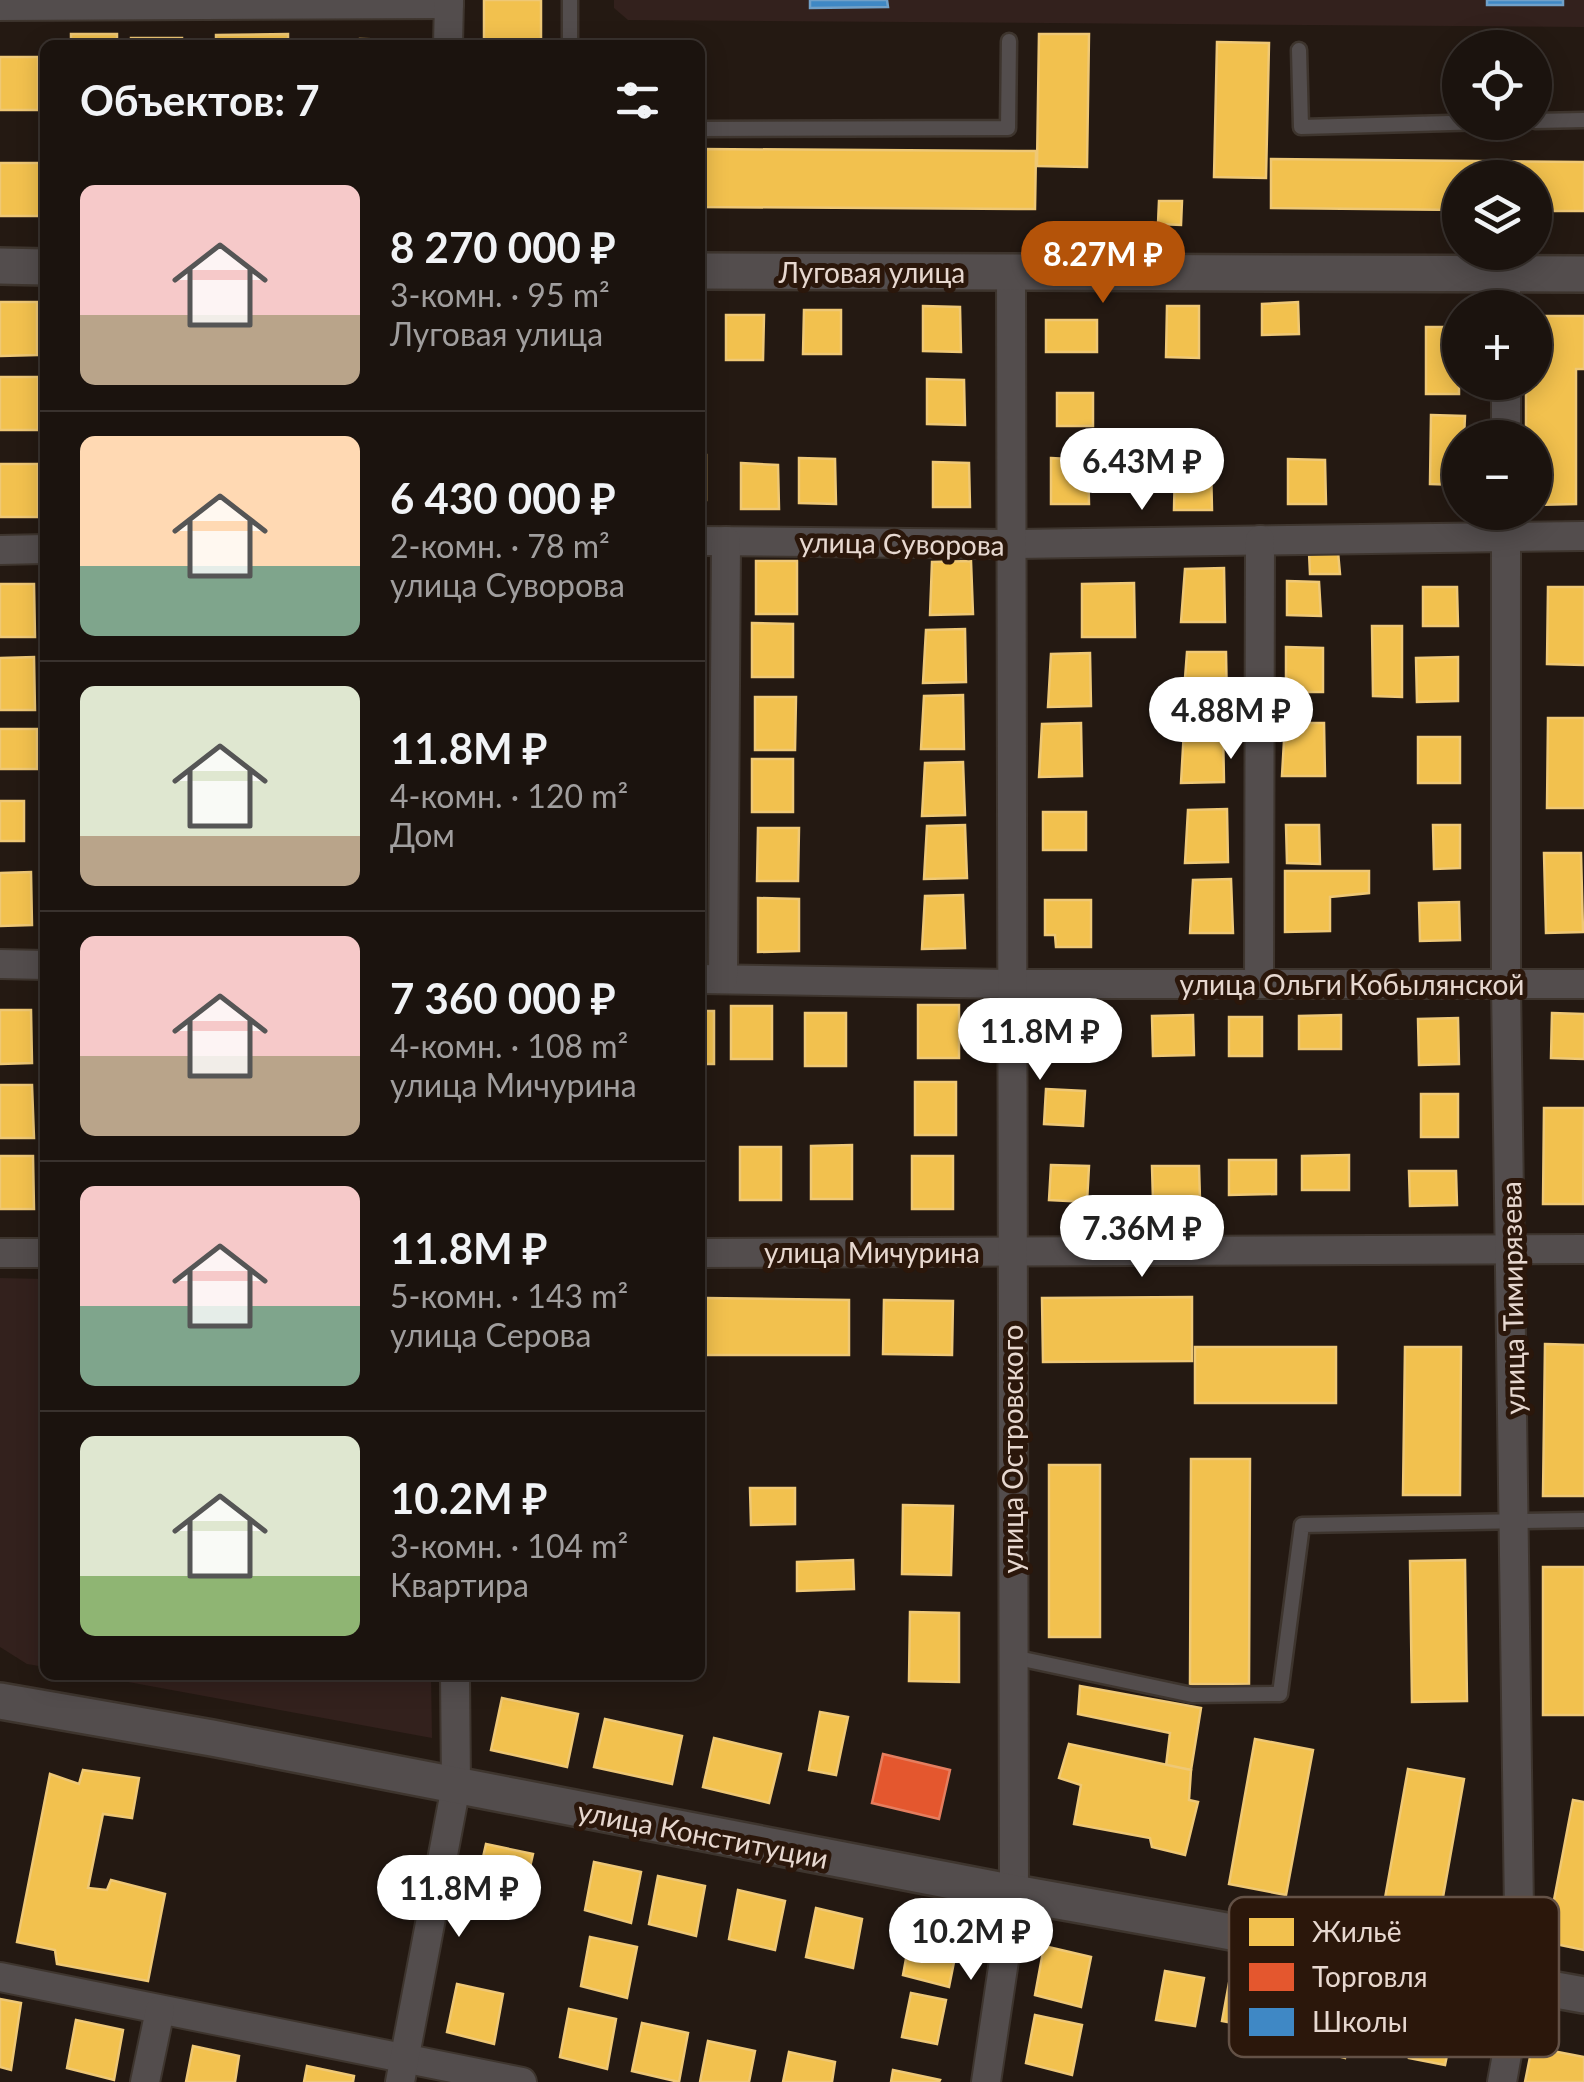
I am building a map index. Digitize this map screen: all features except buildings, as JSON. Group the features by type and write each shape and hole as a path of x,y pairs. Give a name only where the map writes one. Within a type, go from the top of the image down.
{"street":[{"path":"0,6 449,2 448,40"},
{"path":"0,266 40,267"},
{"name":"Луговая улица","path":"705,271 1011,273 1478,290"},
{"name":"улица Островского","path":"986,2082 1014,1893 1011,273"},
{"name":"Луговая улица","path":"1511,290 1584,274"},
{"name":"улица Суворова","path":"713,541 1010,544 1260,540 1442,529"},
{"name":"улица Тимирязева","path":"1506,530 1506,984 1519,1897"},
{"name":"улица Суворова","path":"1541,530 1584,536"},
{"path":"1259,984 1260,540"},
{"path":"711,979 713,541"},
{"path":"0,550 40,549"},
{"path":"0,964 40,965"},
{"name":"улица Ольги Кобылянской","path":"711,979 1011,984 1584,984"},
{"name":"улица Мичурина","path":"705,1253 1584,1250"},
{"path":"0,1253 40,1253"},
{"path":"402,2071 456,1786 454,1680"},
{"name":"улица Конституции","path":"0,1701 1229,1931"},
{"path":"0,1977 160,2010 402,2071 522,2082"},
{"name":"улица Конституции","path":"1559,1990 1584,1995"},
{"path":"145,2082 160,2010"},
{"name":"улица Тимирязева","path":"1502,2082 1507,2057"}],"lane":[{"path":"570,0 570,40"},
{"path":"705,129 1008,128 1009,41"},
{"path":"1300,50 1300,127 1442,123"},
{"path":"1552,121 1584,120"},
{"path":"1013,1657 1192,1695 1280,1694 1302,1525 1584,1520"}],"shaded area":[{"path":"614,0 1584,0 1584,27 628,20 614,8"},
{"path":"0,1278 40,1279 40,1666 27,1664 0,1647"},
{"path":"117,1680 431,1680 432,1738"}]}
